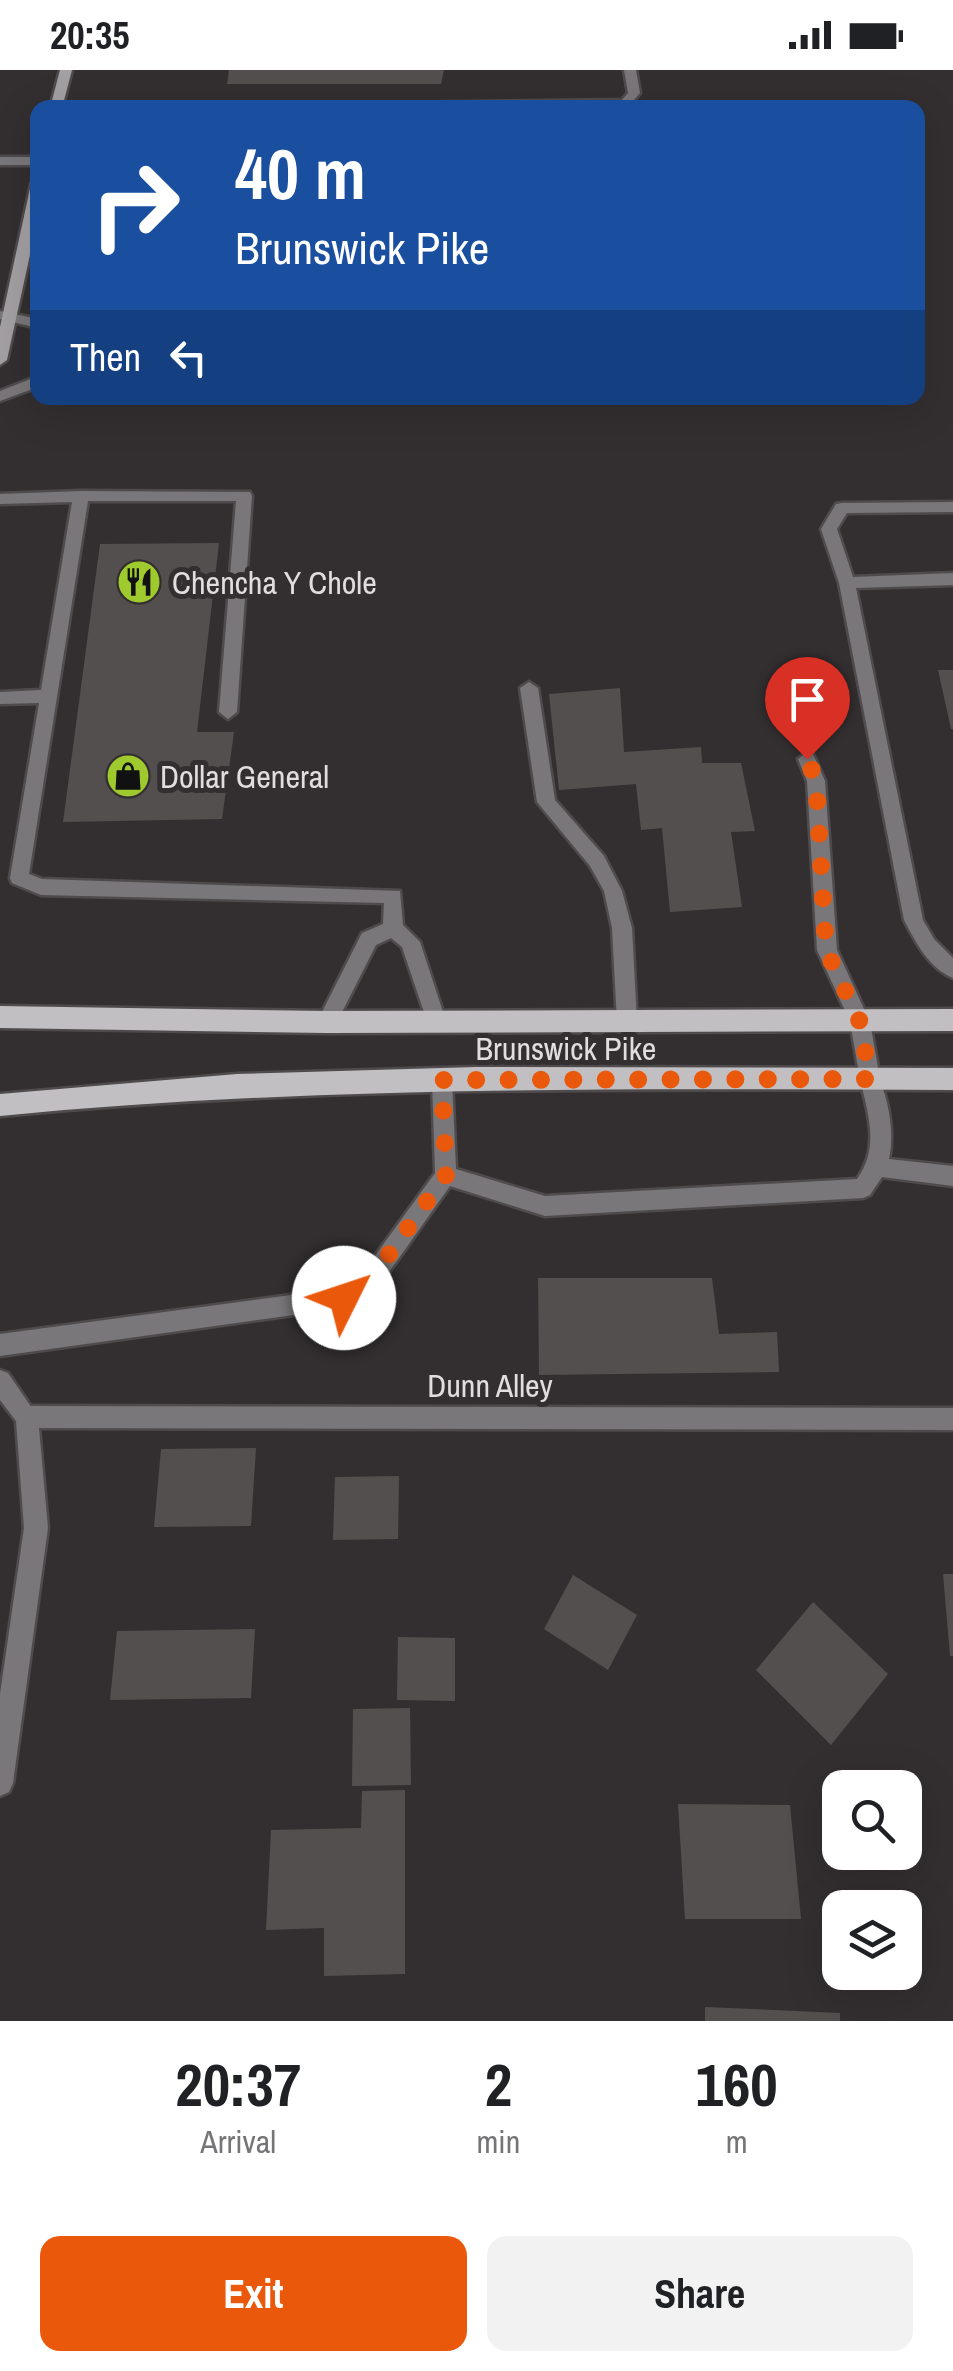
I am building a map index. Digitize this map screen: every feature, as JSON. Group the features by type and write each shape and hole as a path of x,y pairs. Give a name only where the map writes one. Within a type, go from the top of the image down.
{"main road":[{"path":"58,100 66,70"},
{"path":"0,360 4,315 30,227"},
{"name":"Brunswick Pike","path":"0,1017 327,1022 953,1020"},
{"name":"Brunswick Pike","path":"0,1106 99,1094 442,1080 953,1079"}],"street":[{"path":"629,100 634,92 630,70"},
{"path":"0,162 30,161"},
{"path":"19,264 30,262"},
{"path":"4,315 30,322"},
{"path":"0,396 30,384"},
{"path":"81,496 19,878 41,887 393,896 394,928 410,942 436,1021"},
{"path":"0,499 244,496 228,712"},
{"path":"953,507 842,508 830,529 853,610 914,920 927,944 953,970"},
{"path":"847,583 953,579"},
{"path":"529,688 546,802 597,861 613,891 622,928 627,1022"},
{"path":"0,698 51,696"},
{"path":"446,1175 545,1206 863,1188 881,1166 882,1126 860,1022 826,950 816,780 807,759"},
{"path":"327,1022 369,940 394,928"},
{"path":"0,1345 344,1298 364,1289 446,1175 442,1080"},
{"path":"881,1166 953,1176"},
{"path":"0,1382 27,1416 36,1528 0,1783"},
{"name":"Dunn Alley","path":"27,1416 953,1419"}],"building":[{"path":"229,70 444,70 441,84 227,84"},
{"path":"219,543 197,732 234,732 222,819 63,822 100,544"},
{"path":"938,670 953,670 953,729 951,729"},
{"path":"620,688 624,752 701,747 702,763 741,763 755,831 731,832 742,907 670,912 662,828 641,830 636,784 559,790 549,694"},
{"path":"538,1278 712,1278 719,1334 777,1332 779,1372 539,1375"},
{"path":"256,1448 251,1526 154,1527 161,1449"},
{"path":"399,1476 398,1539 333,1540 335,1477"},
{"path":"943,1574 953,1574 953,1656 950,1656"},
{"path":"573,1575 637,1615 608,1670 544,1629"},
{"path":"813,1602 888,1674 831,1745 756,1670"},
{"path":"255,1629 251,1698 110,1700 117,1631"},
{"path":"398,1637 455,1638 455,1701 397,1700"},
{"path":"410,1708 411,1785 352,1786 353,1709"},
{"path":"405,1790 405,1974 324,1976 324,1928 266,1930 271,1830 361,1828 362,1791"},
{"path":"678,1804 790,1805 801,1919 685,1919"},
{"path":"705,2007 840,2013 840,2021 705,2021"}],"place":[{"name":"Chencha Y Chole","path":"139,582"},
{"name":"Dollar General","path":"128,776"}],"route":[{"path":"344,1298 364,1289 446,1175 442,1080 870,1079 860,1022 826,950 816,780 807,759"}]}
